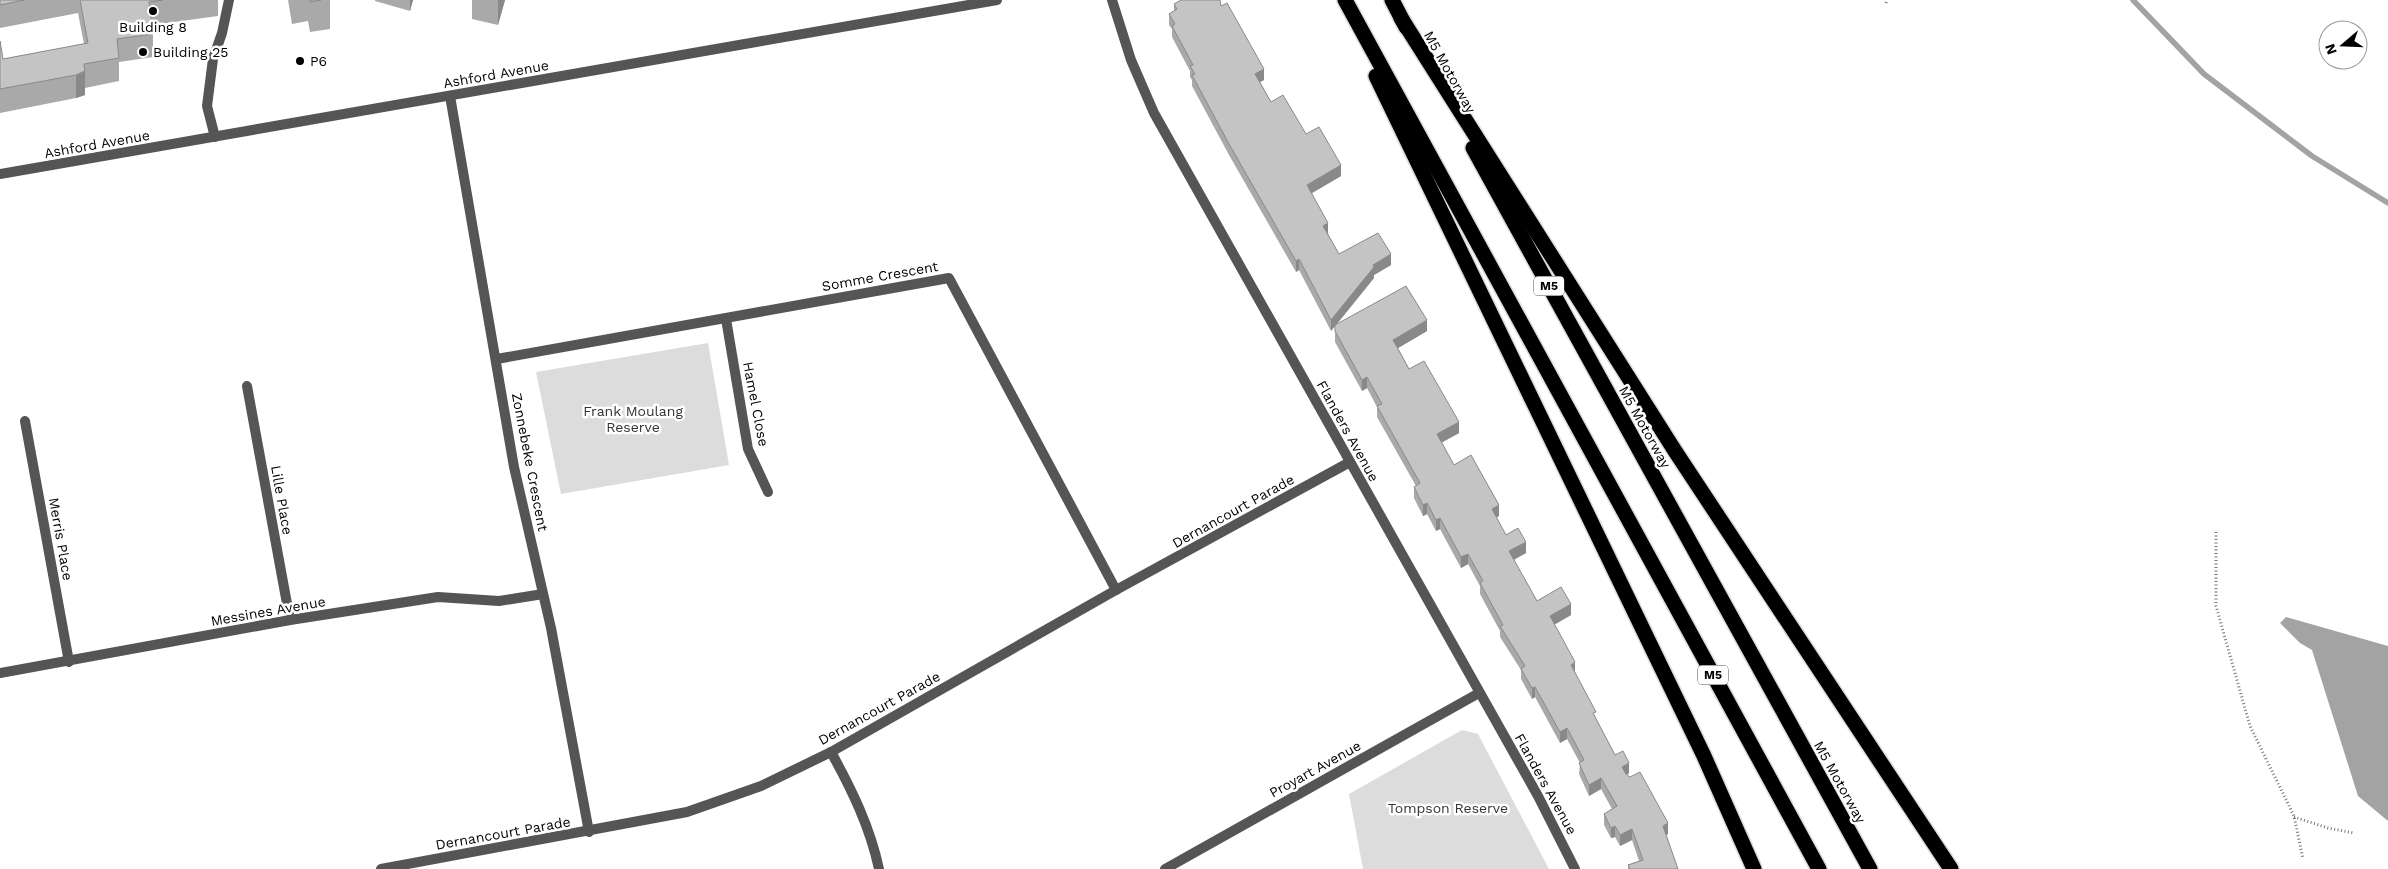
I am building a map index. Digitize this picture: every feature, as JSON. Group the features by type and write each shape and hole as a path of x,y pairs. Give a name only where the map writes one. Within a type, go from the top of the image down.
{"highway":[{"path":"1339,0 1704,756 1754,869"},
{"name":"M5","path":"1345,0 1819,869"},
{"name":"M5 Motorway","path":"1392,0 1870,869"},
{"path":"1401,18 1675,452 1951,869"}],"street":[{"path":"215,137 207,106 213,59 222,34 229,0"},
{"name":"Ashford Avenue","path":"0,174 997,0"},
{"name":"Flanders Avenue","path":"1112,0 1131,60 1154,113 1538,796 1575,869"},
{"name":"Zonnebeke Crescent","path":"450,96 514,466 543,594 589,832"},
{"name":"Somme Crescent","path":"497,359 949,278 1116,590"},
{"name":"Hamel Close","path":"726,319 748,449 768,492"},
{"name":"Lille Place","path":"246,386 290,620"},
{"name":"Merris Place","path":"25,421 69,662"},
{"name":"Dernancourt Parade","path":"381,869 589,832 687,812 761,786 831,752 1116,590 1350,462"},
{"name":"Messines Avenue","path":"0,673 69,662 290,620 438,597 499,601 543,594"},
{"name":"Proyart Avenue","path":"1165,869 1479,693"},
{"path":"831,752 854,793 874,842 879,869"}],"path":[{"path":"2216,532 2216,606 2222,631 2250,726 2294,816 2303,859"},
{"path":"2294,816 2328,828 2354,833"}],"green space":[{"name":"Frank Moulang Reserve","path":"708,343 729,465 561,494 536,372"},
{"name":"Tompson Reserve","path":"1462,730 1478,734 1549,869 1363,869 1349,794"}],"shaded area":[{"path":"2286,617 2388,646 2388,821 2358,796 2312,650 2300,643 2280,623"}],"building":[{"path":"0,0 24,0 0,5"},
{"path":"80,0 163,0 149,2 153,34 117,39 119,58 84,64 85,71 76,75 0,89 0,41 3,59 88,43"},
{"path":"1181,0 1220,0 1221,6 1227,3 1264,69 1255,74 1271,102 1283,95 1306,134 1319,127 1341,165 1307,185 1328,223 1323,226 1339,254 1378,233 1391,254 1373,265 1374,267 1331,320 1299,259 1296,261 1192,75 1195,74 1190,66 1193,65 1172,26 1175,24 1169,14 1177,9 1174,4"},
{"path":"1406,286 1427,320 1393,340 1409,369 1424,361 1459,422 1437,434 1454,465 1471,455 1499,505 1492,509 1506,535 1518,528 1526,542 1509,551 1537,601 1561,587 1571,604 1550,616 1575,662 1571,665 1596,712 1593,713 1615,755 1623,751 1629,763 1622,767 1630,777 1640,772 1668,823 1663,826 1678,869 1630,869 1628,865 1643,860 1632,829 1620,835 1615,826 1611,828 1604,814 1617,806 1601,778 1589,785 1579,763 1584,760 1567,728 1560,732 1535,687 1532,688 1521,669 1525,666 1500,626 1503,625 1480,583 1483,581 1468,554 1461,557 1440,518 1436,520 1427,503 1423,505 1414,487 1420,483 1377,406 1382,404 1367,377 1362,380 1335,331 1335,325"}],"waterway":[{"path":"2133,0 2204,74 2312,156 2388,203"}],"place":[{"name":"Building 8","path":"153,11"},
{"name":"Building 25","path":"143,52"},
{"name":"P6","path":"300,61"}]}
